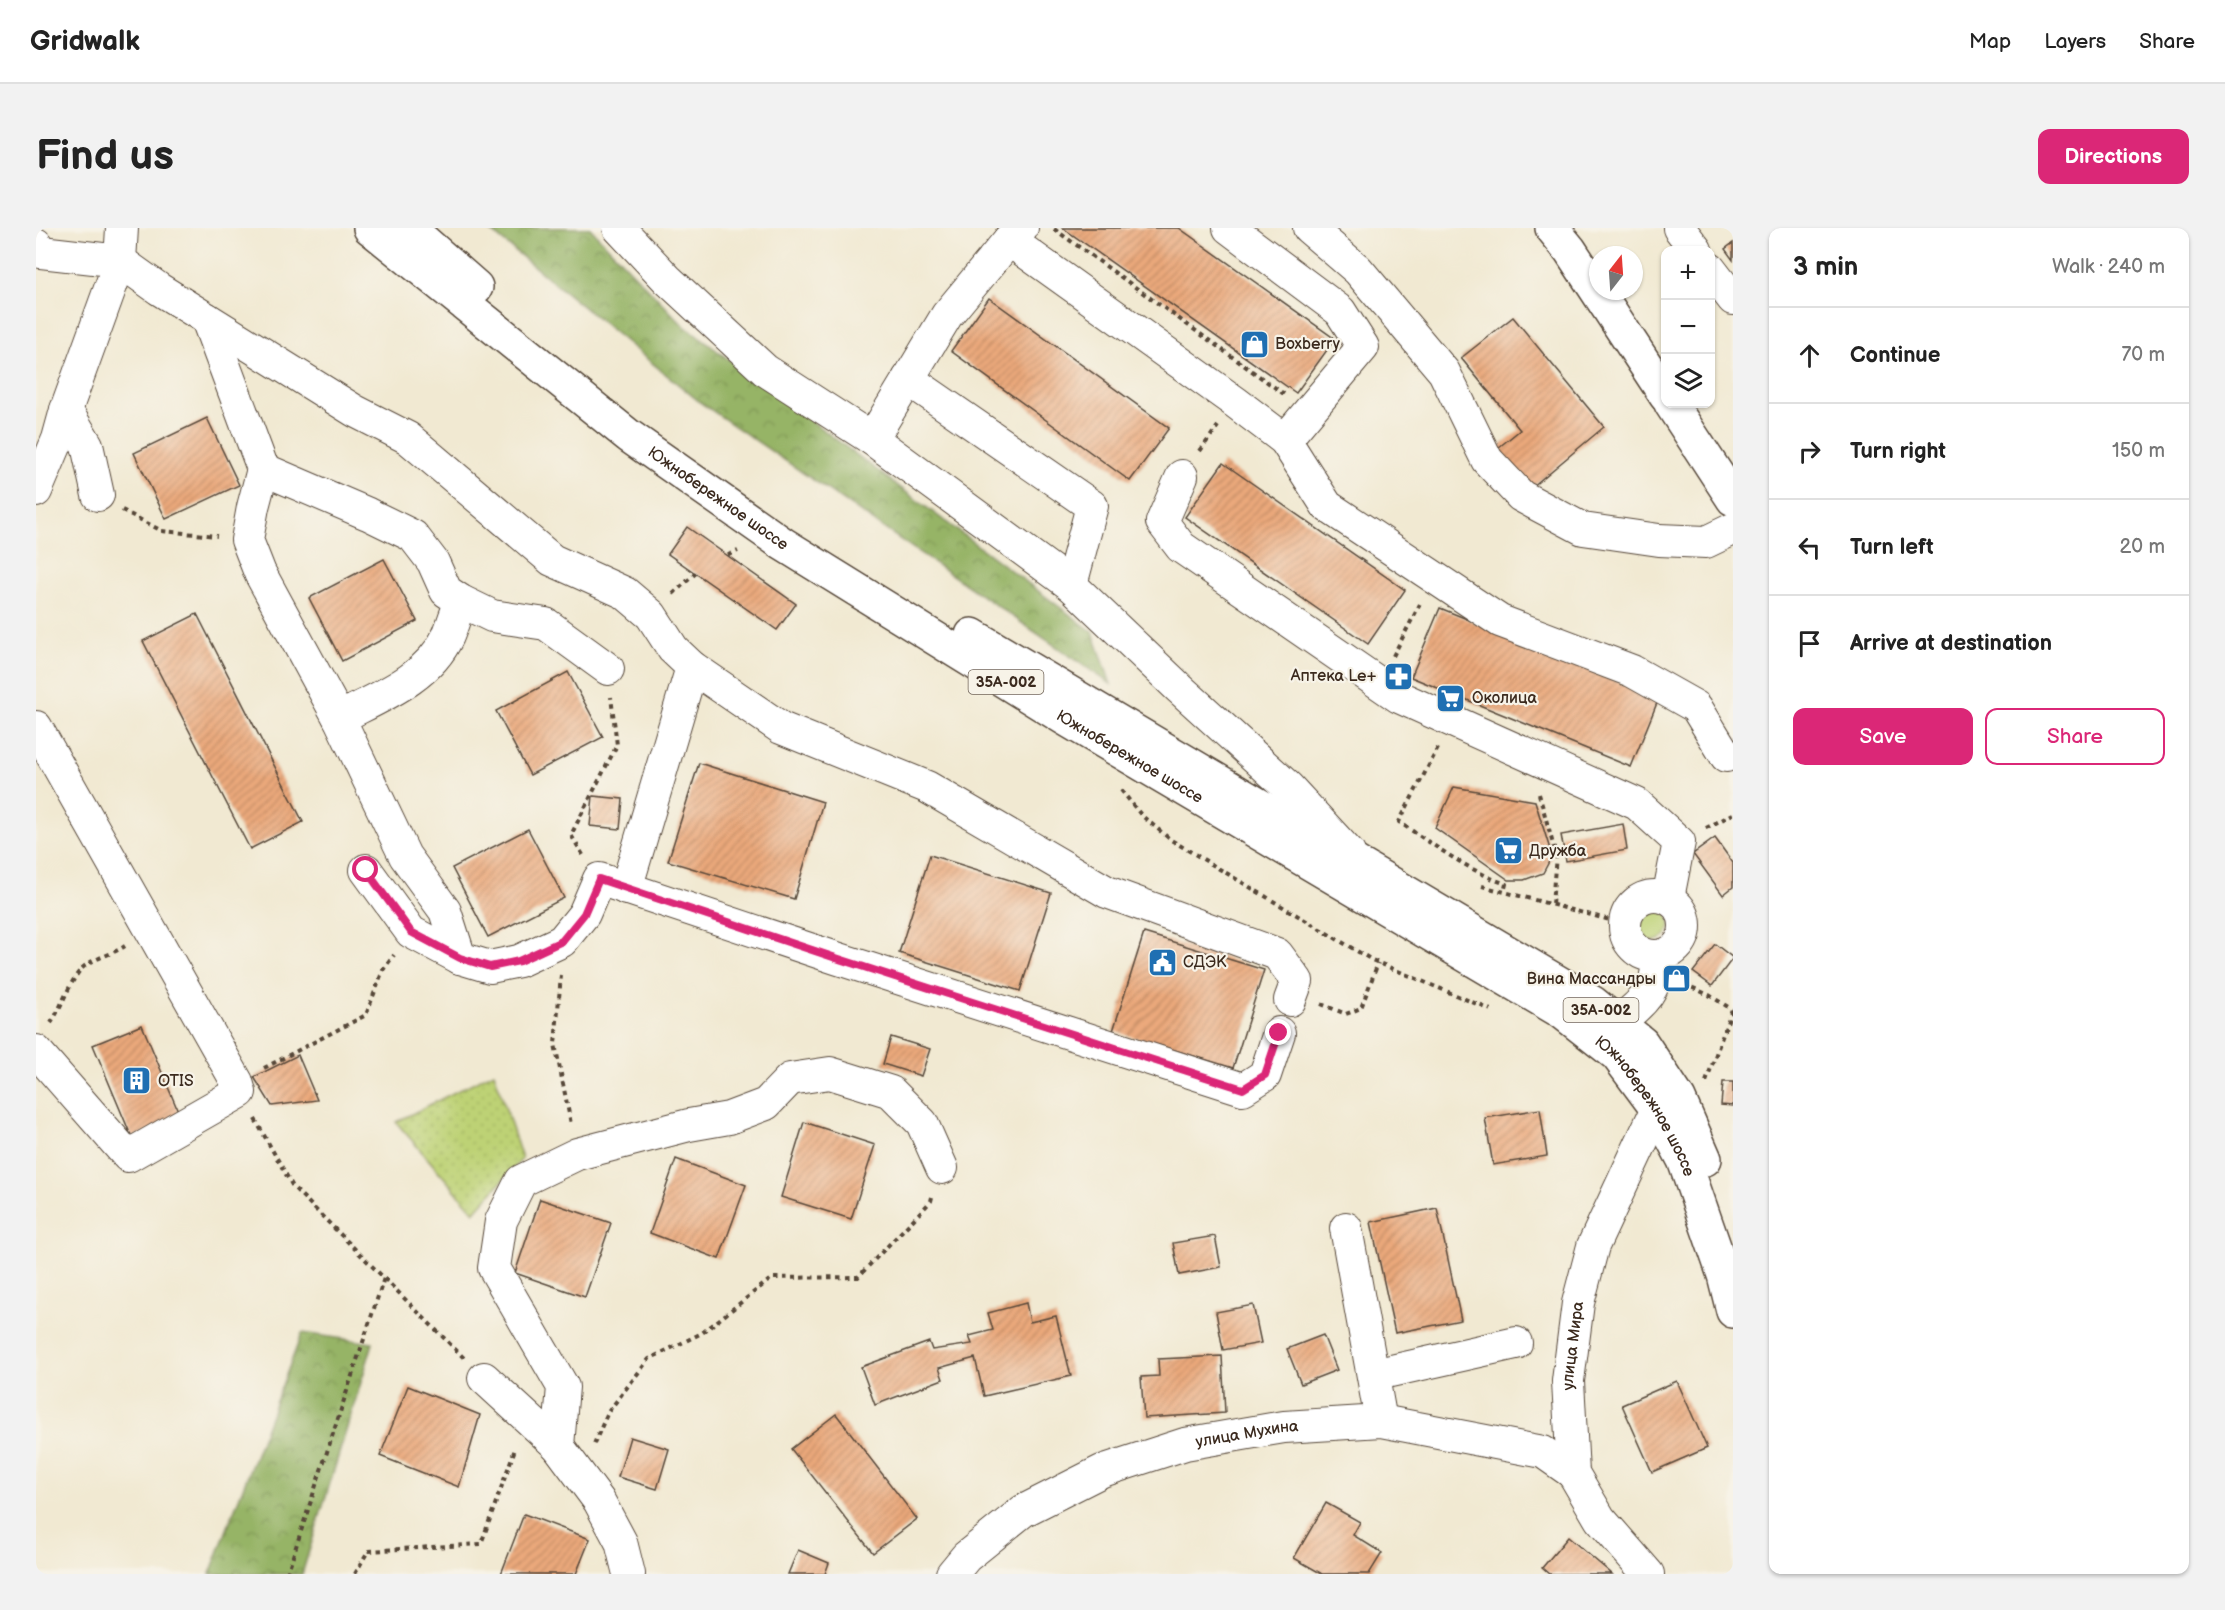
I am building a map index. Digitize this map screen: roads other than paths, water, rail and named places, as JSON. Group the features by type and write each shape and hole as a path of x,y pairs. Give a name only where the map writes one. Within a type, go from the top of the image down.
{"main road":[{"name":"Южнобережное шоссе","path":"370,228 629,436 783,544 1064,718 1562,1012 1617,1054 1657,1109 1684,1160 1724,1275 1733,1311"},
{"name":"Южнобережное шоссе","path":"409,228 478,288 648,425 789,523 906,596 1586,999 1642,1043 1679,1099 1700,1146 1733,1249"},
{"path":"1564,235 1661,390"},
{"path":"1674,408 1733,499"}],"street":[{"path":"36,491 58,439 66,410 120,261 122,228"},
{"path":"619,228 667,279 765,370 872,439 1071,585 1287,788 1362,866"},
{"path":"1228,228 1340,311 1363,347 1285,440"},
{"path":"1309,228 1358,270 1443,372 1487,460 1521,496 1582,529 1659,540 1706,542 1733,529"},
{"path":"1679,228 1693,246"},
{"path":"872,439 947,315 1016,234 1285,440 1328,506 1500,621 1632,671 1696,707 1726,756"},
{"path":"38,250 120,261 159,289 355,411 408,438 552,560 625,593 651,615 673,649 692,667 781,728 927,787 1107,892 1277,954 1297,981 1292,996"},
{"path":"1715,276 1733,299"},
{"path":"207,319 264,469 253,507 247,540 260,573 339,718 405,856 444,911 460,958"},
{"path":"908,379 1092,506 1071,585"},
{"path":"66,410 87,445 98,495"},
{"path":"264,469 413,536 433,562 446,591 492,616 546,624 608,669"},
{"path":"1182,476 1162,522 1181,547 1399,697 1637,804 1679,842 1668,898"},
{"path":"339,718 409,681 431,660 447,638 461,601"},
{"path":"366,870 411,932 460,958 490,967 519,961 562,941 613,884 692,667"},
{"path":"36,727 238,1087 128,1156 40,1039"},
{"path":"613,884 840,946 1243,1089 1265,1075 1279,1033"},
{"path":"1617,1023 1644,1002 1658,965 1682,941 1685,932 1682,912 1677,904 1668,898 1648,896 1631,907 1625,924 1626,935 1638,951 1647,955 1658,965"},
{"path":"558,1446 563,1387 494,1268 501,1221 521,1181 578,1154 682,1126 729,1118 766,1104 790,1079 830,1073 891,1092 922,1123 942,1168"},
{"name":"улица Мира","path":"1648,1574 1600,1519 1573,1473 1568,1381 1578,1304 1593,1246 1657,1109"},
{"path":"1346,1228 1381,1422"},
{"path":"1373,1375 1516,1343"},
{"path":"484,1378 558,1446 580,1475 599,1501 621,1542 629,1574"},
{"name":"улица Мухина","path":"952,1574 966,1557 1023,1511 1102,1471 1185,1444 1284,1427 1381,1422 1543,1452 1573,1473"}],"place":[{"name":"Boxberry","path":"1254,344"},
{"name":"Аптека Le+","path":"1398,676"},
{"name":"Околица","path":"1451,698"},
{"name":"Дружба","path":"1508,851"},
{"name":"СДЭК","path":"1162,962"},
{"name":"Вина Массандры","path":"1677,979"},
{"name":"OTIS","path":"137,1081"}]}
